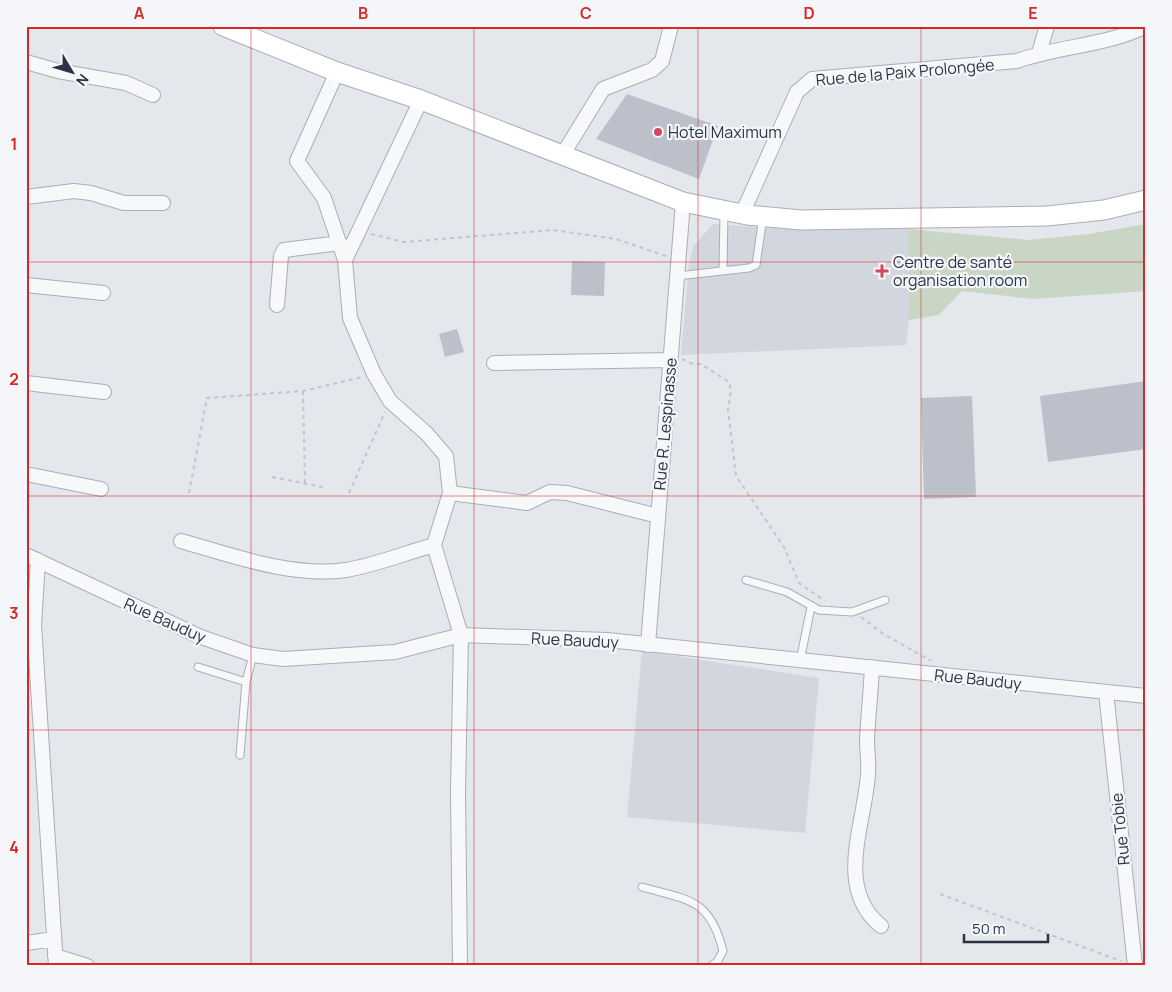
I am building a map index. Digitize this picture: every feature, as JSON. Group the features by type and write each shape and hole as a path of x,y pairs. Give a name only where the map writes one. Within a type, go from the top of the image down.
{"main road":[{"path":"223,26 337,72 421,100 683,202 733,212 801,220 1047,216 1104,210 1146,200"}],"street":[{"path":"563,154 603,90 652,70 662,61 671,26"},
{"path":"1039,53 1046,26"},
{"name":"Rue de la Paix Prolongée","path":"733,212 797,92 812,78 1017,61 1039,53 1128,35 1146,26"},
{"path":"26,62 58,71 119,82 153,95"},
{"path":"337,72 298,161 324,198 345,260 350,318 374,374 390,401 426,434 446,456 450,493 434,545 461,635 458,792 460,966"},
{"path":"345,260 421,100"},
{"path":"26,197 74,191 91,193 108,200 124,203 164,203"},
{"name":"Rue R. Lespinasse","path":"648,645 683,202"},
{"path":"277,305 281,256 284,250 340,243"},
{"path":"26,285 103,293"},
{"path":"494,363 670,358"},
{"path":"26,383 104,392"},
{"path":"26,474 101,489"},
{"path":"450,493 527,503 550,492 567,493 658,516"},
{"path":"181,541 262,564 308,570 345,570 434,545"},
{"path":"32,557 34,625 56,961 87,966"},
{"name":"Rue Bauduy","path":"32,557 201,637 253,655 283,659 395,652 461,635 608,640 1146,696"},
{"path":"872,667 867,740 868,775 860,821 856,879 865,912 881,926"},
{"name":"Rue Tobie","path":"1106,692 1129,964"},
{"path":"26,943 54,939"}],"lane":[{"path":"724,271 733,212"},
{"path":"677,276 724,271 756,265 763,216"},
{"path":"746,580 787,592 819,610 852,612 885,600"},
{"path":"800,661 811,607"},
{"path":"240,755 246,682 253,655"},
{"path":"198,667 246,682"},
{"path":"642,887 694,902 706,911 718,931 723,950 717,962 711,966"}],"path":[{"path":"359,231 404,242 552,230 616,239 678,260"},
{"path":"670,358 693,364 701,364 729,382 732,390 728,410 736,476 784,548 799,583 829,603"},
{"path":"189,493 207,398 303,390 374,374"},
{"path":"303,390 305,483"},
{"path":"349,493 390,401"},
{"path":"272,477 323,487"},
{"path":"852,612 882,633 933,662 943,675"},
{"path":"940,894 1129,964"}],"shaded area":[{"path":"713,224 791,229 908,229 909,320 906,345 681,355 689,264 693,247"},
{"path":"642,651 819,678 805,833 627,817"}],"green space":[{"path":"1146,224 1146,291 1033,299 962,291 939,315 909,320 908,229 1029,240 1089,234"}],"building":[{"name":"Hotel Maximum","path":"627,94 718,126 699,179 596,139"},
{"path":"572,261 605,262 604,296 571,295"},
{"path":"457,329 464,352 445,357 439,334"},
{"path":"1146,381 1146,449 1048,462 1040,396"},
{"path":"972,396 976,497 924,499 921,398"}],"place":[{"name":"Hotel Maximum","path":"658,132"},
{"name":"Centre de santé organisation room","path":"882,271"}]}
